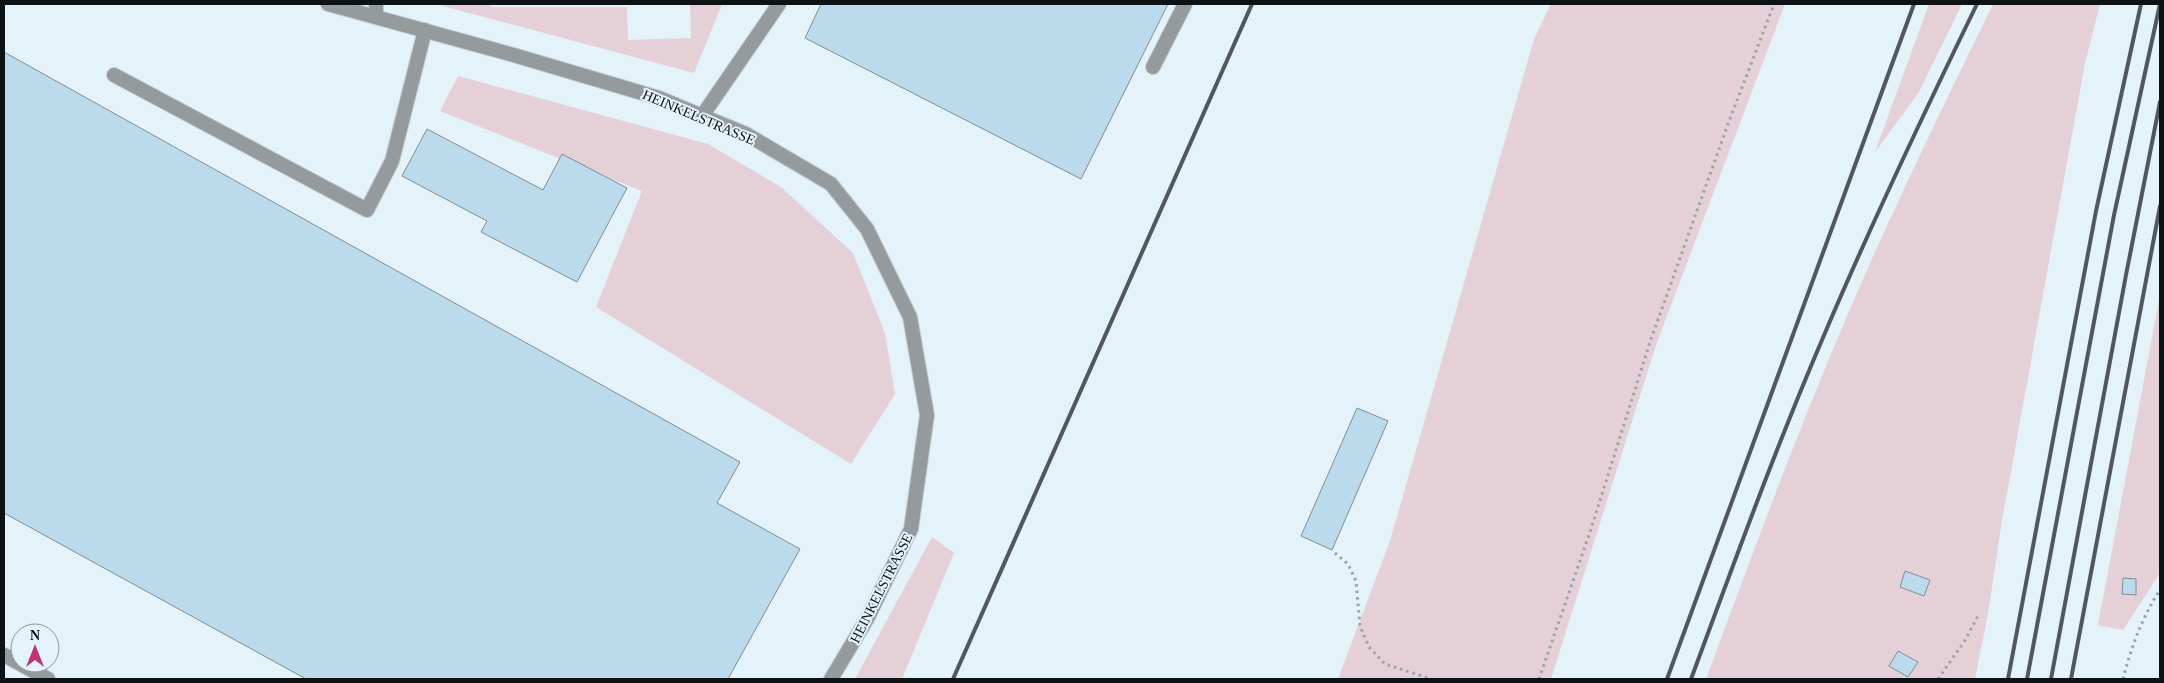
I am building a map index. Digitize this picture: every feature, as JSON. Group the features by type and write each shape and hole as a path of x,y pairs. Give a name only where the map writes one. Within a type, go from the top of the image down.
{"street":[{"name":"HEINKELSTRASSE","path":"328,4 376,10 425,30 659,98 746,134 831,184 867,229 910,317 927,415 911,529 867,619 831,679"},
{"path":"702,116 779,4"},
{"path":"1153,67 1185,4"},
{"path":"114,75 367,210 392,161 425,30"},
{"path":"4,655 48,679"}],"path":[{"path":"1539,679 1590,532 1650,342 1728,124 1774,4"},
{"path":"1335,553 1348,564 1356,581 1360,626 1369,646 1385,664 1431,679"},
{"path":"2123,679 2131,651 2151,604 2160,590"},
{"path":"1938,679 1964,642 1979,614"}],"shaded area":[{"path":"441,4 490,4 491,7 627,7 628,40 691,38 690,4 722,4 694,73"},
{"path":"1551,4 1785,4 1656,345 1551,679 1338,679 1390,541 1534,39"},
{"path":"1929,4 1962,4 1919,92 1875,152"},
{"path":"1993,4 2100,4 2085,63 1975,679 1706,679 1784,471 1852,304 1911,174"},
{"path":"458,76 708,144 781,187 853,253 885,333 895,394 851,464 596,307 642,191 440,111"},
{"path":"2160,295 2160,573 2123,630 2098,625"},
{"path":"932,537 954,553 902,679 855,679"}],"building":[{"path":"821,4 1168,4 1081,179 805,38"},
{"path":"4,52 740,462 717,503 800,549 728,679 306,679 4,513"},
{"path":"427,129 543,190 562,154 627,188 577,282 481,232 487,221 402,176"},
{"path":"1357,408 1388,421 1332,550 1301,536"},
{"path":"1905,571 1930,580 1924,596 1900,587"},
{"path":"2123,578 2136,579 2136,595 2122,594"},
{"path":"1898,651 1918,662 1908,677 1889,666"}],"railway":[{"path":"953,679 1252,4"},
{"path":"1667,679 1914,4"},
{"path":"1691,679 1804,382 1897,171 1977,4"},
{"path":"2008,679 2096,211 2141,4"},
{"path":"2027,679 2114,215 2160,4"},
{"path":"2051,679 2160,102"},
{"path":"2071,679 2160,206"}]}
